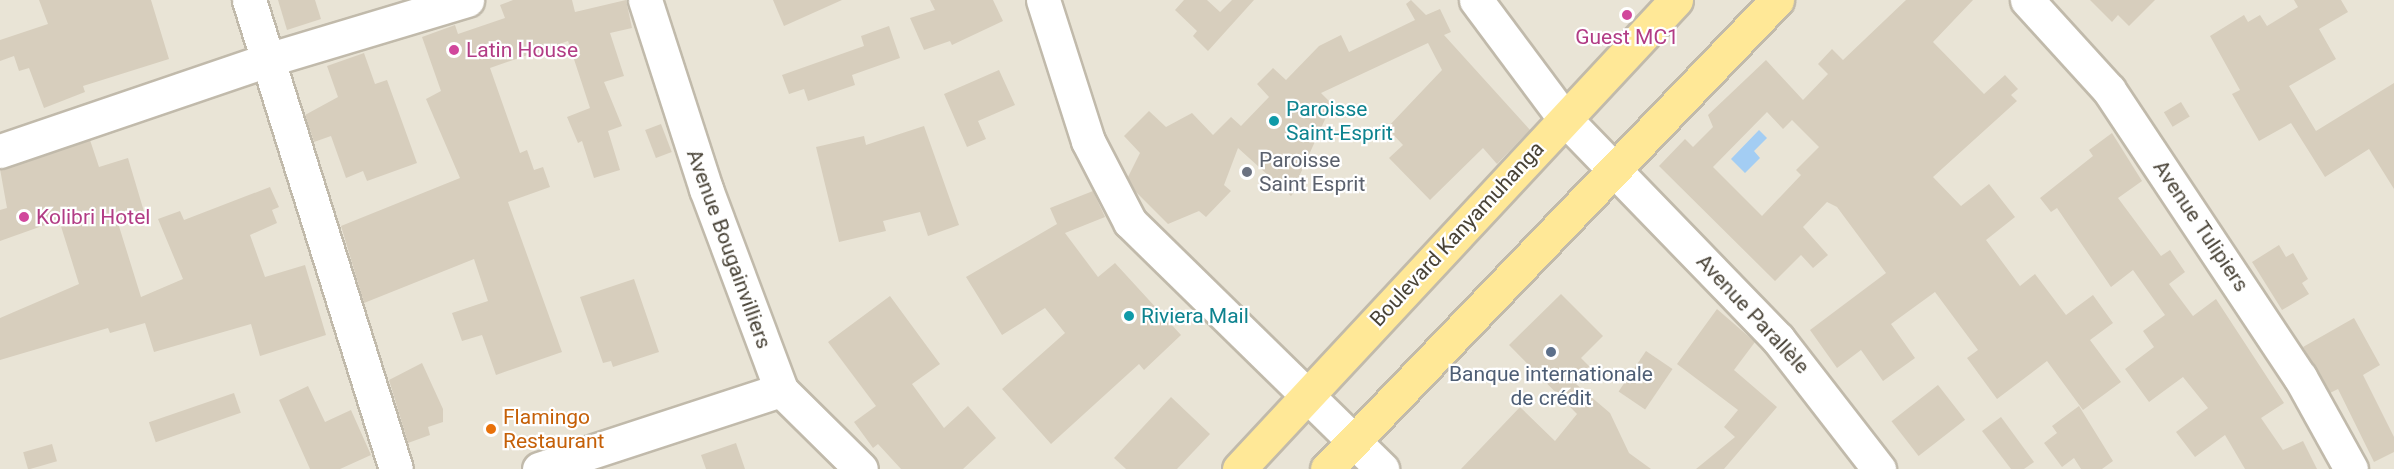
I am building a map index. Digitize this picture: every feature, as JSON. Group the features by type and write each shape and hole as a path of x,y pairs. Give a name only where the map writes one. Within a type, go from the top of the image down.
{"main road":[{"name":"Boulevard Kanyamuhanga","path":"1239,469 1306,400 1564,118 1676,0"},
{"path":"1327,469 1777,0"}],"street":[{"path":"249,0 396,469"},
{"path":"0,151 267,60 390,12 466,0"},
{"name":"Avenue Bougainvilliers","path":"645,0 706,189 781,390 861,469"},
{"path":"1043,0 1088,141 1130,222 1306,400 1382,469"},
{"name":"Avenue Parallèle","path":"1476,0 1564,118 1616,169 1778,339 1879,469"},
{"name":"Avenue Tulipiers","path":"2027,0 2109,90 2300,377 2351,469"},
{"path":"539,469 781,390"}],"shaded area":[{"path":"0,0 2394,0 2394,469 0,469"}],"water":[{"path":"1759,130 1767,138 1754,151 1760,158 1745,173 1731,159"}],"building":[{"path":"39,0 151,0 169,59 83,86 85,92 44,108 29,68 19,71 14,56 0,61 0,40 48,24"},
{"path":"278,0 315,0 321,19 287,30"},
{"path":"513,0 572,0 575,12 626,0 632,28 610,33 624,76 604,82 622,126 608,131 620,170 594,178 582,141 578,143 567,117 590,108 568,41 490,68 520,153 527,150 534,170 543,167 550,187 508,202 562,352 496,375 482,335 462,341 452,313 488,301 474,259 364,303 341,226 460,178 426,99 441,91 422,37 455,25 458,34 505,18 500,5"},
{"path":"773,0 842,0 784,26"},
{"path":"930,0 993,0 1003,21 952,45 950,41 924,50 910,18 935,10"},
{"path":"1184,0 1207,0 1220,12 1232,0 1254,0 1208,51 1193,36 1197,31 1175,10"},
{"path":"1411,0 1426,15 1440,9 1451,32 1444,35 1530,130 1497,164 1483,148 1430,200 1389,158 1403,145 1387,128 1442,70 1428,43 1321,93 1332,104 1298,179 1302,183 1291,196 1238,148 1224,185 1231,191 1206,217 1199,211 1168,224 1136,192 1128,177 1140,153 1124,136 1149,111 1166,127 1192,113 1213,135 1231,117 1241,126 1269,97 1257,84 1273,68 1286,80 1319,46 1341,35 1349,52 1415,20 1406,4"},
{"path":"1906,0 1973,0 1933,42 1984,94 2005,75 2018,89 2011,95 2017,101 1933,177 1961,206 1989,184 2015,217 1986,240 2020,286 2035,274 2066,315 2093,295 2113,323 2090,340 2121,382 2083,410 2047,361 1997,399 1967,358 1978,350 1935,292 1891,324 1915,358 1883,381 1861,350 1837,368 1810,330 1886,273 1837,207 1827,202 1803,227 1828,255 1813,268 1801,255 1775,281 1659,166 1685,139 1693,147 1713,127 1708,115 1766,60 1803,100 1828,74 1818,64 1832,49 1843,60","holes":["1767,112 1783,129 1792,120 1819,147 1796,170 1801,175 1762,216 1713,167"]},
{"path":"2090,0 2155,0 2129,26 2118,15 2112,22"},
{"path":"2294,0 2341,0 2348,12 2319,29 2336,59 2289,86 2316,131 2394,83 2394,189 2369,149 2325,177 2291,123 2259,141 2232,94 2240,90 2210,36 2244,15 2248,22 2260,15 2267,26 2298,7"},
{"path":"889,26 900,58 852,75 855,85 808,101 804,89 789,94 782,75 864,46 861,36"},
{"path":"364,53 375,84 387,80 417,163 367,181 363,171 346,178 331,136 314,142 305,115 338,97 327,66"},
{"path":"999,70 1015,105 978,121 986,139 967,147 944,94"},
{"path":"2181,102 2190,117 2173,127 2164,112"},
{"path":"661,124 672,152 656,158 645,130"},
{"path":"924,126 959,225 928,236 920,212 883,221 886,231 839,242 816,147 864,136 866,145"},
{"path":"2112,133 2142,181 2118,198 2161,256 2170,250 2185,272 2169,284 2193,316 2216,299 2284,403 2261,418 2283,450 2303,441 2317,469 2245,469 2225,435 2195,457 2176,432 2208,408 2183,377 2149,402 2125,369 2154,347 2143,331 2165,315 2133,270 2111,287 2057,208 2051,212 2040,198 2093,156 2089,150"},
{"path":"90,140 99,167 128,158 145,215 118,223 141,297 183,279 158,219 180,211 184,220 270,187 279,207 272,210 277,223 250,235 265,277 305,265 326,335 260,356 251,324 154,352 145,323 110,333 108,328 0,360 0,318 79,284 59,220 0,241 0,210 7,208 0,169"},
{"path":"1093,191 1105,217 1065,233 1098,277 1115,263 1181,335 1144,370 1139,364 1051,444 1002,389 1065,333 1045,308 1002,335 966,277 1057,224 1050,208"},
{"path":"2279,245 2286,257 2293,253 2308,279 2302,283 2309,294 2282,310 2252,262"},
{"path":"634,279 659,352 613,367 611,361 603,363 580,297"},
{"path":"1561,294 1603,336 1581,358 1592,369 1576,384 1610,413 1629,453 1651,469 1461,469 1520,407 1555,441 1577,414 1509,345"},
{"path":"890,296 940,364 912,384 944,428 968,406 996,438 963,469 901,469 878,444 873,448 854,422 876,406 828,342"},
{"path":"1717,309 1755,342 1734,370 1777,407 1724,469 1696,469 1735,437 1724,427 1738,410 1677,364"},
{"path":"2354,318 2380,365 2363,375 2394,437 2394,452 2374,462 2338,389 2330,393 2303,347"},
{"path":"1646,351 1673,369 1645,410 1619,392"},
{"path":"422,363 443,409 443,422 428,427 430,435 408,443 389,380"},
{"path":"1938,385 1965,420 1919,456 1892,421"},
{"path":"308,386 325,422 351,410 371,455 340,469 310,469 279,400"},
{"path":"234,393 241,413 156,442 149,422"},
{"path":"1171,397 1210,434 1177,469 1126,469 1114,458"},
{"path":"2079,406 2113,461 2102,469 2081,469 2074,458 2062,467 2044,443 2057,433 2052,426"},
{"path":"2001,417 2034,462 2024,469 2011,469 1982,431"},
{"path":"736,443 745,469 706,469 701,455"},
{"path":"52,444 57,461 28,469 23,452"}],"place":[{"name":"Guest MC1","path":"1627,15"},
{"name":"Latin House","path":"454,50"},
{"name":"Paroisse Saint-Esprit","path":"1274,121"},
{"name":"Paroisse Saint Esprit","path":"1247,172"},
{"name":"Kolibri Hotel","path":"24,217"},
{"name":"Riviera Mail","path":"1129,316"},
{"name":"Banque internationale de crédit","path":"1551,352"},
{"name":"Flamingo Restaurant","path":"491,429"}]}
